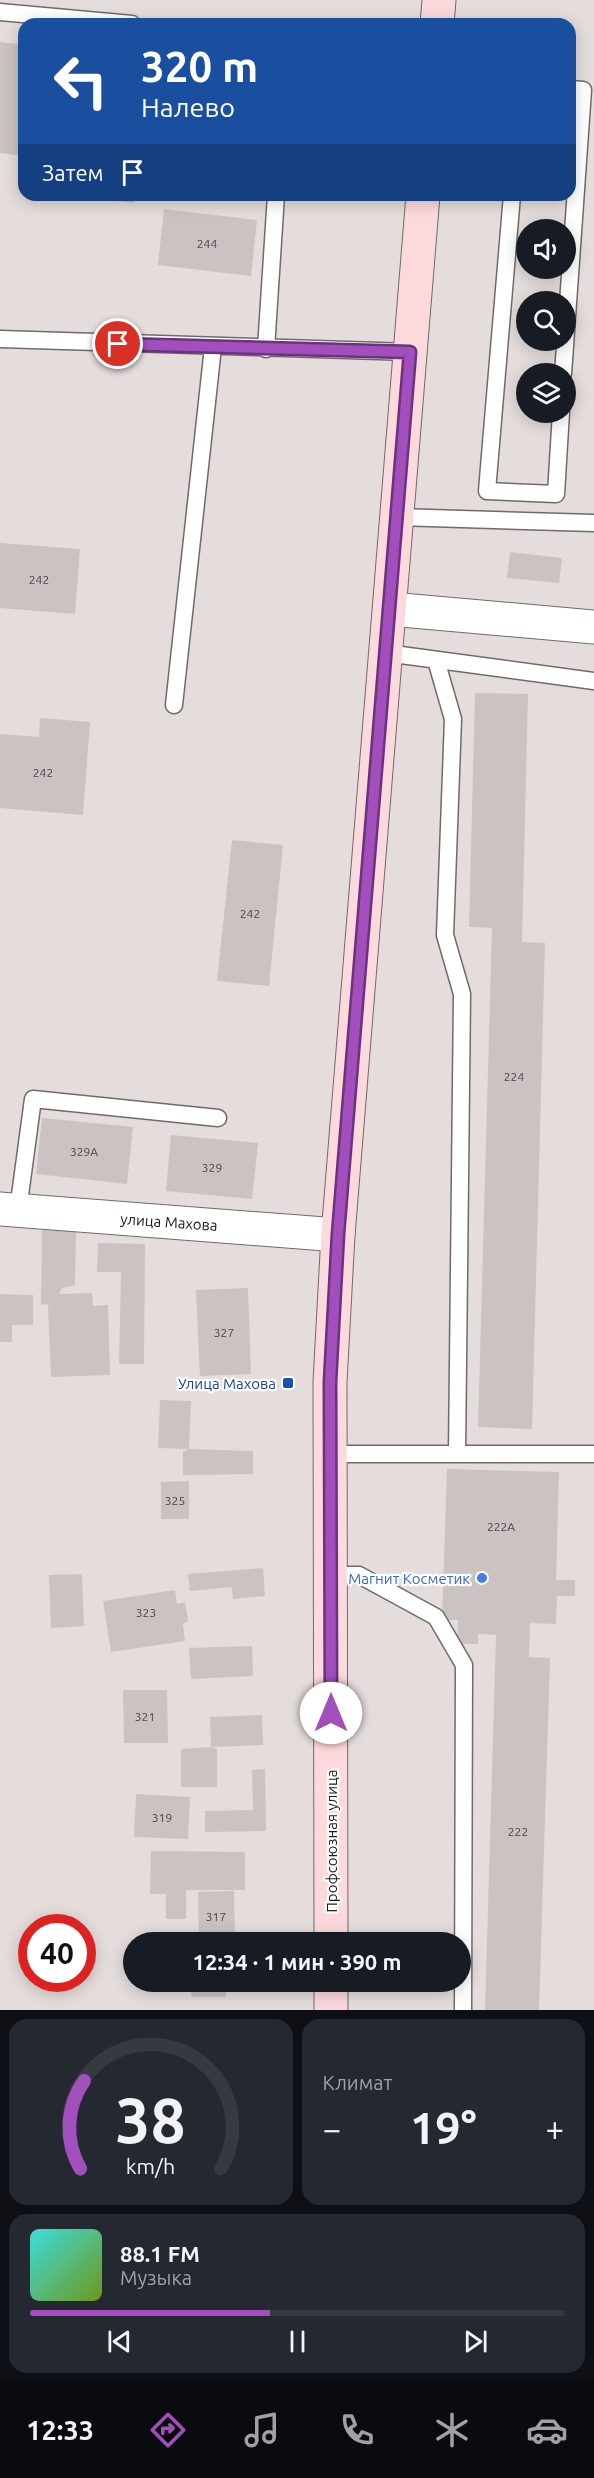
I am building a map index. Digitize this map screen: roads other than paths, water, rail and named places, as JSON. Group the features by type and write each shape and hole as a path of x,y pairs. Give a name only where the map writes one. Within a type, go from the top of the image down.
{"street":[{"path":"438,18 439,0"},
{"name":"Профсоюзная улица","path":"331,1932 330,1382 338,1234 423,201"},
{"path":"390,609 594,627"},
{"name":"улица Махова","path":"9,1209 338,1234"},
{"path":"331,1992 331,2010"}],"lane":[{"path":"0,12 66,18"},
{"path":"576,89 583,90 576,195"},
{"path":"266,349 276,201"},
{"path":"511,201 487,491 555,494 560,423"},
{"path":"565,363 576,201"},
{"path":"0,339 410,352"},
{"path":"174,705 213,347"},
{"path":"397,517 594,523"},
{"path":"386,653 594,681"},
{"path":"436,660 453,718 445,935 462,994 457,1454"},
{"path":"9,1209 33,1098 218,1118"},
{"path":"331,1454 594,1454"},
{"path":"331,1575 359,1575 436,1617 464,1665 462,2010"}],"place":[{"name":"Улица Махова","path":"288,1383"},
{"name":"Магнит Косметик","path":"482,1578"}]}
